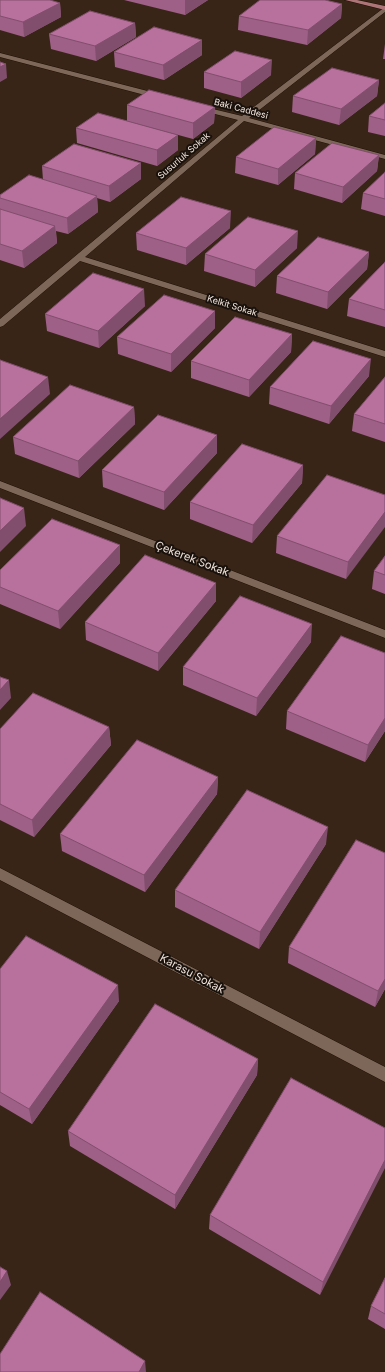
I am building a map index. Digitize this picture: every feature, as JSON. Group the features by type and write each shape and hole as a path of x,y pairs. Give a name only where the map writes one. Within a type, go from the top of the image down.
{"main road":[{"path":"348,0 385,9"}],"street":[{"name":"Susurluk Sokak","path":"0,324 243,119 385,9"},
{"path":"0,55 167,99"},
{"name":"Baki Caddesi","path":"190,105 385,157"},
{"name":"Kelkit Sokak","path":"80,258 385,354"},
{"name":"Çekerek Sokak","path":"0,484 385,634"},
{"name":"Karasu Sokak","path":"0,874 385,1075"}],"building":[{"path":"0,0 50,0 60,3 23,22 0,16"},
{"path":"260,0 325,0 342,4 308,30 239,16"},
{"path":"90,11 135,23 95,46 49,34"},
{"path":"154,27 202,40 163,65 114,52"},
{"path":"235,51 272,60 241,82 204,72"},
{"path":"0,62 6,64 0,67"},
{"path":"332,68 379,80 341,109 293,96"},
{"path":"149,90 215,107 193,123 127,105"},
{"path":"385,103 385,120 369,116"},
{"path":"98,113 178,135 157,150 76,128"},
{"path":"274,127 316,138 278,169 236,157"},
{"path":"332,143 379,155 343,187 295,173"},
{"path":"74,144 141,163 109,186 42,166"},
{"path":"385,172 385,199 363,193"},
{"path":"29,175 97,196 67,218 0,198 0,195"},
{"path":"181,197 231,211 186,248 136,233"},
{"path":"0,209 55,226 22,251 0,244"},
{"path":"248,217 298,231 255,270 205,254"},
{"path":"318,237 369,252 328,292 277,276"},
{"path":"385,262 385,310 349,299"},
{"path":"93,273 144,289 98,331 45,314"},
{"path":"164,295 215,311 171,354 117,337"},
{"path":"235,317 292,334 249,380 191,361"},
{"path":"313,341 371,359 331,406 270,387"},
{"path":"0,360 48,377 0,419"},
{"path":"385,377 385,424 354,414"},
{"path":"70,385 134,407 78,461 13,437"},
{"path":"158,415 217,435 164,492 102,470"},
{"path":"242,444 303,465 253,525 190,502"},
{"path":"327,475 385,495 385,512 348,562 277,536"},
{"path":"0,498 24,508 0,531"},
{"path":"52,519 120,545 58,611 0,587 0,570"},
{"path":"145,555 216,583 158,653 85,622"},
{"path":"385,556 385,575 374,571"},
{"path":"240,596 312,624 257,698 183,667"},
{"path":"341,636 385,653 385,718 368,745 287,711"},
{"path":"0,677 9,680 0,690"},
{"path":"33,693 109,727 32,820 0,804 0,729"},
{"path":"137,740 218,777 144,875 60,834"},
{"path":"247,790 328,827 260,932 175,890"},
{"path":"356,840 385,853 385,979 378,991 289,947"},
{"path":"26,936 118,985 29,1109 0,1092 0,969"},
{"path":"155,1004 258,1059 175,1195 68,1131"},
{"path":"291,1078 385,1128 385,1160 323,1282 210,1215"},
{"path":"0,1267 7,1271 0,1282"},
{"path":"385,1278 385,1314 371,1306"},
{"path":"40,1292 145,1361 139,1372 0,1372 0,1354"}]}
